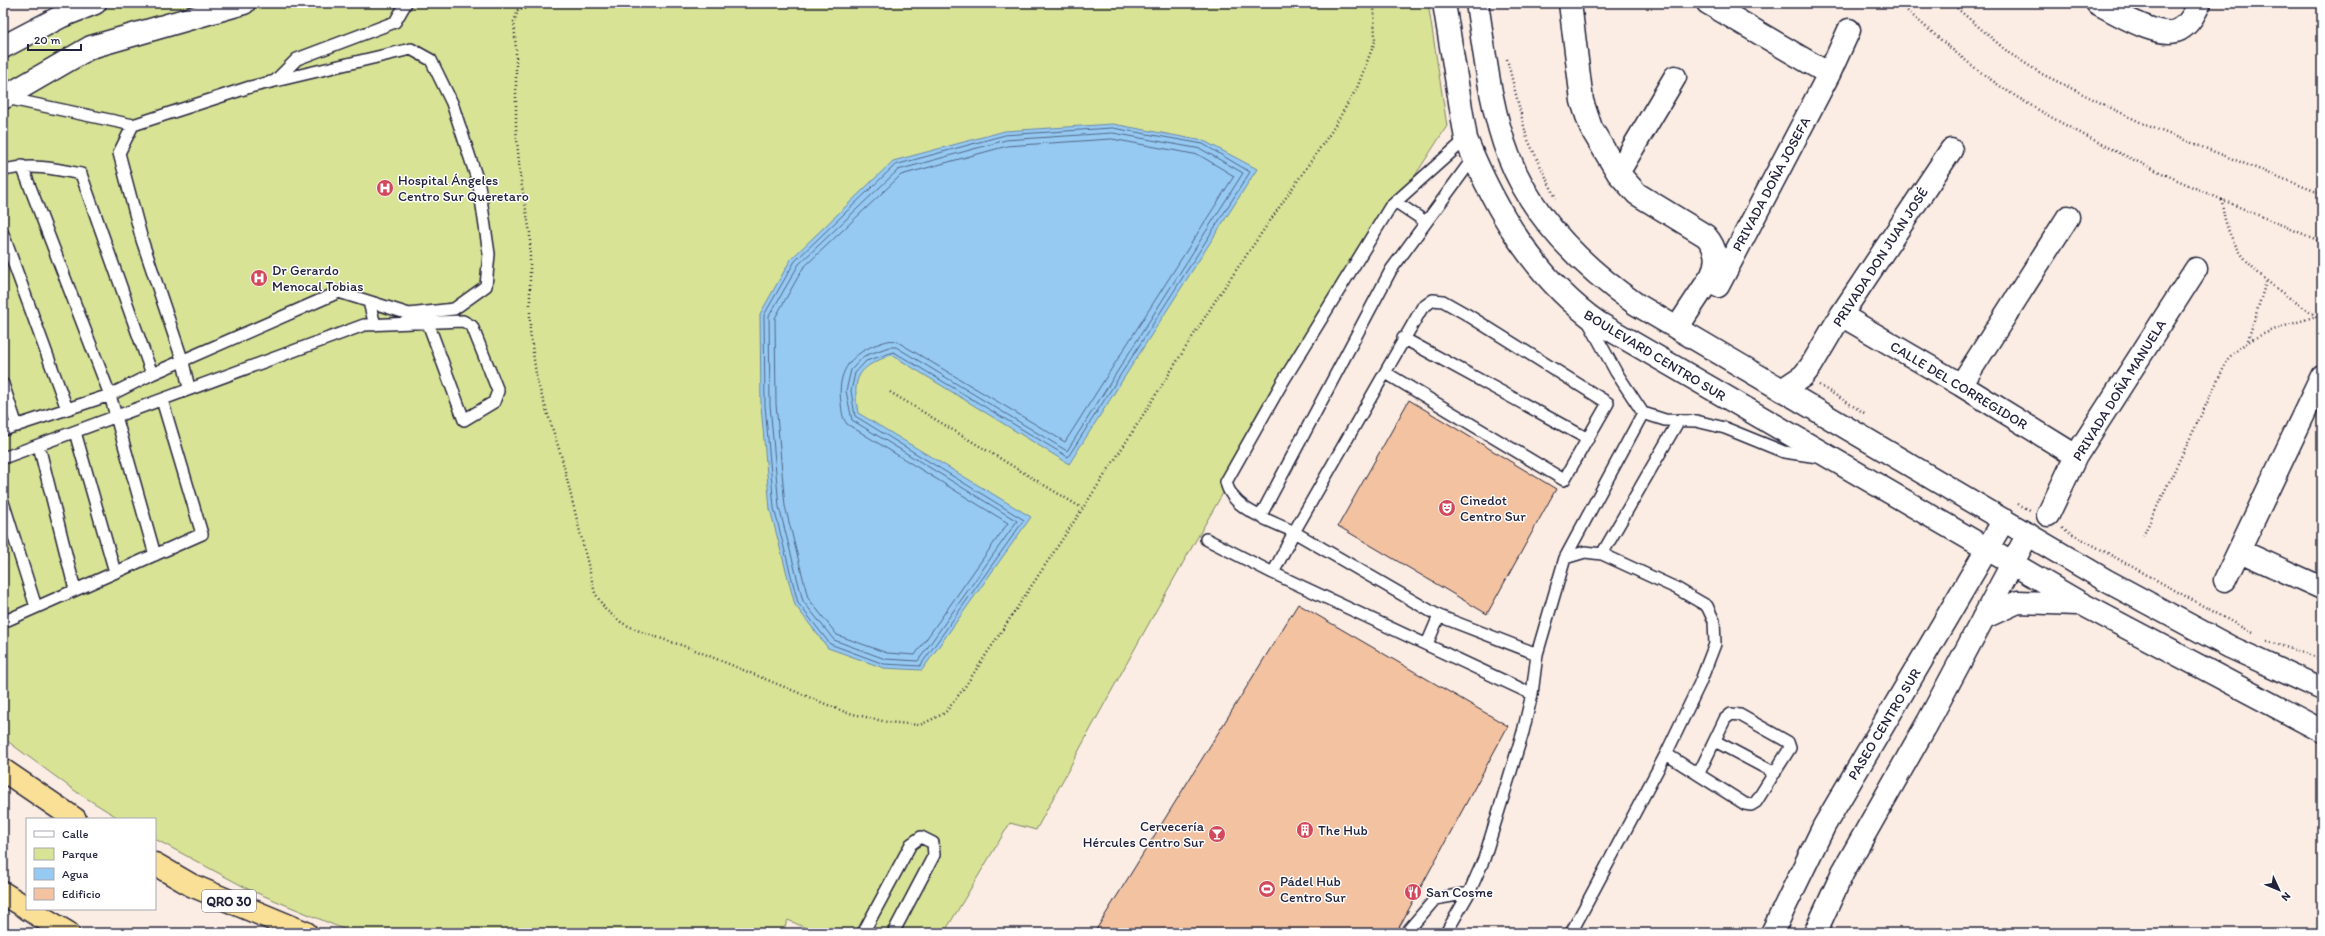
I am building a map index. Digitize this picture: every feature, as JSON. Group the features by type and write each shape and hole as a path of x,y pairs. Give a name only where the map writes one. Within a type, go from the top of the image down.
{"highway":[{"path":"3,770 74,818"},
{"name":"QRO 30","path":"156,865 191,885 306,933"},
{"path":"3,893 26,908"},
{"path":"30,910 68,933"}],"street":[{"path":"3,47 62,16 95,3"},
{"path":"3,98 91,47 244,3"},
{"name":"BOULEVARD CENTRO SUR","path":"1444,3 1470,148 1488,190 1521,244 1539,267 1582,312 2082,604 2322,731"},
{"path":"1477,3 1491,90 1503,139 1517,174 1535,204 1568,247 1588,268 1636,304 1782,390 2009,511 2028,534 2107,581 2230,648 2322,689"},
{"path":"1570,3 1582,102 1591,128 1618,173 1675,77"},
{"path":"1708,3 1829,74"},
{"path":"2097,3 2138,25 2171,33 2182,29 2191,19 2200,3"},
{"name":"PRIVADA DOÑA JOSEFA","path":"1682,331 1717,290 1829,74 1849,30"},
{"name":"PRIVADA DON JUAN JOSÉ","path":"1808,405 1810,372 1841,315 1951,150"},
{"name":"PRIVADA DOÑA JOSEFA","path":"1618,173 1637,194 1706,236 1712,243 1715,252 1715,267 1712,276 1682,331"},
{"path":"1961,385 2068,217"},
{"name":"PRIVADA DOÑA MANUELA","path":"2047,518 2076,456 2196,269"},
{"name":"CALLE DEL CORREGIDOR","path":"1841,315 1961,385 2076,456"},
{"name":"PRIVADA DON JUAN JOSÉ","path":"1782,390 1810,372"},
{"path":"2225,580 2322,376"},
{"name":"PASEO CENTRO SUR","path":"1772,933 1824,826 2009,511"},
{"path":"1814,933 1844,872 1928,722 2028,534"},
{"path":"2240,550 2322,588"},
{"path":"1970,578 1986,581 1998,590"},
{"path":"1983,618 2018,602 2082,604"}],"lane":[{"path":"276,80 297,59 395,22 406,3"},
{"path":"3,98 134,125 276,80 411,50 431,60 452,103 479,185 489,254 486,286 454,309 409,314 339,292 110,394 3,430"},
{"path":"134,125 119,153 142,240 183,362 189,388"},
{"path":"1470,148 1390,207 1243,449 1226,482 1228,493 1241,505 1294,532 1439,616 1537,654"},
{"path":"1261,516 1391,270 1426,222 1470,148"},
{"path":"3,170 22,166 46,166 81,174 152,374"},
{"path":"22,166 110,394 155,555"},
{"path":"1396,202 1426,222"},
{"path":"3,234 67,409"},
{"path":"1273,573 1294,532 1386,373 1403,338 1422,308 1434,300 1443,301 1608,403 1564,480 1386,373"},
{"path":"369,302 375,325"},
{"path":"1582,312 1616,372 1643,413 1665,420 1696,421 1725,428 1784,452 1832,459"},
{"path":"3,458 117,417 189,388 364,325 463,321 472,326 498,392 494,402 464,420 428,323"},
{"path":"1403,338 1588,439"},
{"path":"3,384 17,426"},
{"path":"3,622 202,534 162,400"},
{"path":"1446,933 1470,893 1484,859 1523,732 1532,694 1537,654 1565,558 1643,413"},
{"path":"1602,554 1679,420"},
{"path":"76,432 115,572"},
{"path":"39,446 74,590"},
{"path":"3,502 36,607"},
{"path":"1206,539 1273,573 1532,694"},
{"path":"1565,558 1585,552 1602,554 1682,591 1707,606 1714,621 1715,644 1700,683 1666,754 1570,933"},
{"path":"1427,644 1439,616"},
{"path":"1666,754 1699,773 1746,804 1751,805 1756,802 1790,748 1788,742 1740,715 1732,714 1725,719 1699,773"},
{"path":"1715,741 1775,773"},
{"path":"863,933 911,844 921,837 933,843 934,855 893,933"},
{"path":"1406,933 1435,898 1470,893"}],"path":[{"path":"529,3 529,8 518,10 514,22 516,50 516,128 520,175 530,233 530,330 537,381 566,470 595,593 605,609 622,623 644,633 690,648 845,712 887,722 920,725 945,713 950,707 1082,508 1217,298 1330,132 1357,88 1375,41 1374,3"},
{"path":"1898,3 1956,54 2016,96 2085,136 2146,166 2322,242"},
{"path":"1952,3 2009,52 2042,74 2146,125 2322,194"},
{"path":"1506,54 1527,138 1558,202"},
{"path":"2222,199 2223,216 2229,236 2266,282 2316,316"},
{"path":"2248,340 2266,282"},
{"path":"2143,536 2214,385 2228,359 2248,340 2316,316 2322,316"},
{"path":"1810,372 1867,415"},
{"path":"890,392 1082,508"},
{"path":"2009,511 2047,518 2255,635"},
{"path":"2262,639 2322,659"}],"green space":[{"path":"95,3 1428,3 1447,126 1338,299 1234,474 1133,651 1036,830 1010,823 944,933 817,933 788,920 782,933 353,933 250,890 156,840 156,818 118,818 78,793 3,738 3,47"}],"water":[{"path":"1113,124 1204,141 1257,169 1069,464 892,355 880,359 864,369 857,382 856,401 858,413 1031,517 922,670 884,668 828,648 795,605 770,509 761,405 760,314 791,259 893,161 1005,131"}],"building":[{"name":"Cinedot Centro Sur","path":"1409,400 1556,489 1487,614 1338,526"},
{"name":"The Hub","path":"1298,604 1508,726 1396,933 1094,933"}],"place":[{"name":"Hospital Ángeles Centro Sur Queretaro","path":"385,188"},
{"name":"Dr Gerardo Menocal Tobias","path":"259,278"},
{"name":"Cinedot Centro Sur","path":"1447,508"},
{"name":"The Hub","path":"1305,830"},
{"name":"Cervecería Hércules Centro Sur","path":"1217,834"},
{"name":"Pádel Hub Centro Sur","path":"1267,889"},
{"name":"San Cosme","path":"1413,892"}]}
